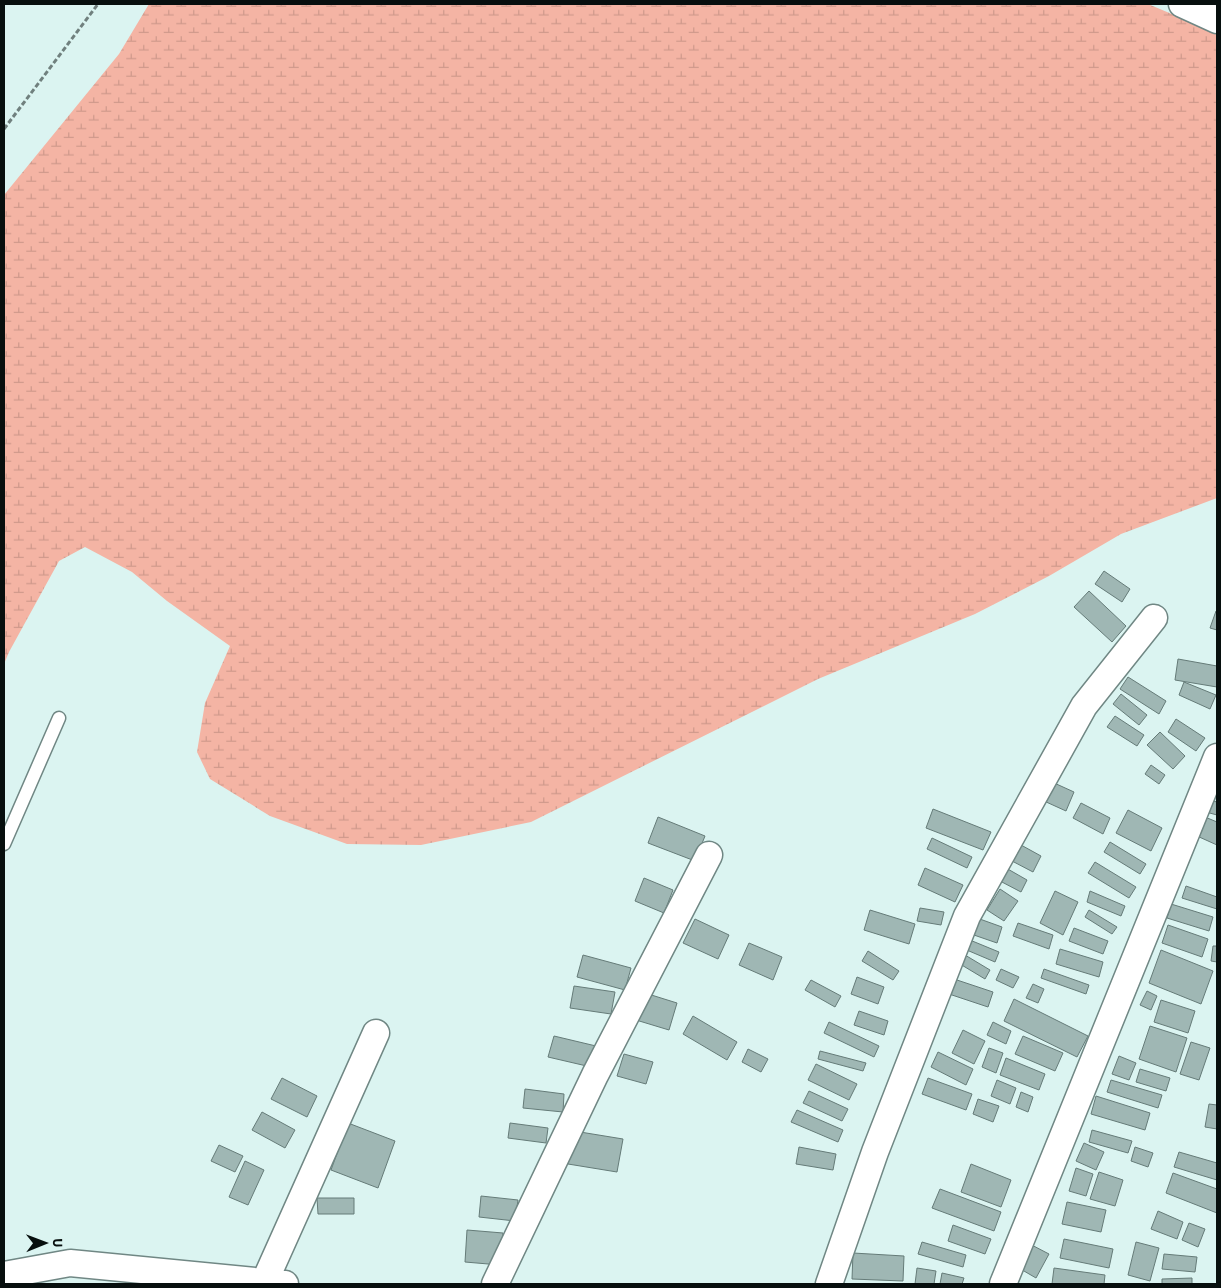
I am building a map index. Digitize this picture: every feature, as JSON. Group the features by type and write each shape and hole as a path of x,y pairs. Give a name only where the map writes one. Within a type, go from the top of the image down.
{"street":[{"path":"1182,4 1217,20"},
{"path":"829,1284 874,1152 967,916 1084,706 1154,618"},
{"path":"1003,1284 1217,757"},
{"path":"495,1284 595,1075 709,855"},
{"path":"4,1275 70,1264 275,1283 376,1033"}],"lane":[{"path":"4,844 59,718"}],"path":[{"path":"4,129 98,4"}],"green space":[{"path":"149,4 1148,4 1217,33 1217,498 1121,534 1049,576 975,614 818,679 531,822 421,845 347,844 270,816 210,779 197,752 205,703 230,646 167,601 132,572 85,547 59,561 4,664 4,195 119,54"}],"building":[{"path":"1104,571 1130,589 1122,602 1095,584"},
{"path":"1089,591 1126,626 1112,642 1074,607"},
{"path":"1217,612 1217,630 1210,628"},
{"path":"1178,659 1217,666 1217,687 1175,680"},
{"path":"1128,677 1166,701 1159,714 1120,689"},
{"path":"1184,682 1216,695 1210,709 1179,695"},
{"path":"1121,694 1147,715 1139,725 1113,704"},
{"path":"1115,716 1144,735 1137,746 1107,727"},
{"path":"1176,719 1205,738 1196,751 1168,732"},
{"path":"1160,732 1185,756 1173,769 1147,745"},
{"path":"1151,765 1165,775 1159,784 1145,774"},
{"path":"1052,782 1074,792 1066,811 1044,801"},
{"path":"1209,800 1217,802 1217,815 1206,812"},
{"path":"1081,803 1110,818 1103,834 1073,818"},
{"path":"933,809 991,832 983,850 926,828"},
{"path":"1128,810 1162,828 1151,851 1116,833"},
{"path":"658,817 705,836 695,861 648,843"},
{"path":"1205,817 1217,822 1217,845 1197,836"},
{"path":"932,838 972,857 967,868 927,849"},
{"path":"1110,842 1146,864 1140,874 1104,852"},
{"path":"1021,845 1041,856 1033,872 1012,861"},
{"path":"1095,862 1136,887 1129,898 1088,873"},
{"path":"925,868 963,885 955,902 918,885"},
{"path":"1006,868 1027,880 1021,892 1000,881"},
{"path":"644,878 673,890 664,913 635,901"},
{"path":"1186,886 1217,897 1217,909 1182,898"},
{"path":"1000,889 1018,901 1004,921 987,910"},
{"path":"1055,891 1078,902 1063,935 1040,923"},
{"path":"1090,891 1125,906 1121,916 1087,902"},
{"path":"1171,904 1213,917 1209,931 1167,918"},
{"path":"920,908 944,912 941,925 917,921"},
{"path":"870,910 915,924 909,944 864,930"},
{"path":"1089,910 1117,927 1112,934 1085,917"},
{"path":"977,918 1002,927 997,943 971,934"},
{"path":"695,919 729,935 718,959 683,943"},
{"path":"1018,923 1053,935 1049,949 1013,936"},
{"path":"1168,925 1208,939 1202,957 1162,943"},
{"path":"1074,928 1108,941 1103,954 1069,941"},
{"path":"965,938 999,952 995,962 962,948"},
{"path":"749,943 782,957 773,980 739,965"},
{"path":"1213,946 1217,946 1217,962 1211,961"},
{"path":"1060,949 1103,962 1099,977 1056,964"},
{"path":"1161,950 1213,971 1201,1004 1149,983"},
{"path":"868,951 899,971 893,980 862,961"},
{"path":"960,952 990,970 985,979 955,961"},
{"path":"583,955 631,968 625,990 577,977"},
{"path":"1001,969 1019,977 1013,988 996,980"},
{"path":"1044,969 1089,985 1086,994 1041,978"},
{"path":"857,977 884,987 878,1004 851,994"},
{"path":"954,979 993,992 988,1007 949,994"},
{"path":"811,980 841,996 835,1007 805,990"},
{"path":"1033,984 1044,989 1038,1003 1026,998"},
{"path":"574,986 615,992 611,1014 570,1008"},
{"path":"1147,991 1157,996 1151,1010 1140,1005"},
{"path":"645,993 677,1003 669,1030 636,1020"},
{"path":"1014,999 1088,1036 1077,1057 1004,1021"},
{"path":"1161,1000 1195,1011 1188,1033 1154,1022"},
{"path":"859,1011 888,1021 884,1035 854,1025"},
{"path":"693,1016 737,1042 727,1060 683,1034"},
{"path":"829,1022 879,1046 874,1057 824,1033"},
{"path":"993,1022 1011,1031 1006,1044 987,1035"},
{"path":"1150,1026 1187,1038 1176,1072 1139,1059"},
{"path":"963,1030 985,1041 974,1064 952,1053"},
{"path":"554,1036 596,1046 591,1067 548,1057"},
{"path":"1023,1036 1063,1053 1055,1071 1015,1054"},
{"path":"1191,1042 1210,1048 1199,1080 1180,1074"},
{"path":"989,1048 1003,1053 996,1073 982,1067"},
{"path":"748,1049 768,1059 761,1072 742,1062"},
{"path":"820,1051 866,1063 863,1071 818,1059"},
{"path":"938,1052 973,1069 966,1085 931,1067"},
{"path":"624,1054 653,1062 646,1084 617,1076"},
{"path":"1119,1056 1136,1063 1129,1080 1112,1074"},
{"path":"1006,1058 1045,1074 1039,1090 1000,1075"},
{"path":"816,1064 857,1084 849,1100 808,1080"},
{"path":"1140,1069 1170,1078 1166,1091 1136,1082"},
{"path":"282,1078 317,1096 307,1117 271,1099"},
{"path":"928,1078 972,1094 966,1110 922,1094"},
{"path":"997,1080 1016,1088 1010,1104 991,1096"},
{"path":"1111,1080 1162,1095 1158,1108 1107,1092"},
{"path":"525,1089 564,1094 563,1112 523,1108"},
{"path":"809,1091 848,1109 842,1121 803,1103"},
{"path":"1021,1092 1033,1097 1028,1112 1016,1107"},
{"path":"1096,1096 1150,1113 1145,1130 1091,1114"},
{"path":"978,1099 999,1106 993,1122 973,1114"},
{"path":"1209,1104 1217,1105 1217,1129 1205,1127"},
{"path":"797,1110 843,1130 838,1142 791,1122"},
{"path":"262,1112 295,1130 285,1148 252,1130"},
{"path":"348,1123 395,1141 378,1188 331,1170"},
{"path":"510,1123 548,1128 546,1143 508,1138"},
{"path":"1092,1130 1132,1141 1128,1153 1089,1142"},
{"path":"574,1131 623,1139 617,1172 568,1164"},
{"path":"1084,1143 1104,1152 1096,1170 1076,1161"},
{"path":"219,1145 243,1156 235,1172 211,1161"},
{"path":"799,1147 836,1154 833,1170 796,1164"},
{"path":"1135,1147 1153,1153 1148,1167 1131,1161"},
{"path":"1179,1152 1217,1163 1217,1180 1174,1167"},
{"path":"245,1161 264,1170 248,1205 229,1197"},
{"path":"971,1164 1011,1180 1001,1207 961,1192"},
{"path":"1076,1168 1093,1174 1086,1196 1069,1191"},
{"path":"1099,1172 1123,1180 1115,1206 1090,1199"},
{"path":"1173,1173 1217,1189 1217,1213 1166,1193"},
{"path":"940,1189 1001,1212 994,1231 932,1208"},
{"path":"481,1196 518,1200 515,1221 479,1217"},
{"path":"317,1198 354,1198 354,1214 318,1214"},
{"path":"1067,1202 1106,1210 1101,1232 1062,1224"},
{"path":"1158,1211 1183,1222 1177,1239 1151,1229"},
{"path":"1189,1223 1205,1229 1198,1247 1182,1240"},
{"path":"953,1225 991,1239 985,1254 948,1241"},
{"path":"467,1230 503,1233 500,1265 465,1262"},
{"path":"1064,1239 1113,1249 1109,1268 1060,1258"},
{"path":"1024,1241 1049,1254 1036,1278 1012,1264"},
{"path":"922,1242 966,1255 963,1267 918,1254"},
{"path":"1136,1242 1159,1248 1150,1281 1128,1275"},
{"path":"853,1253 904,1256 903,1281 852,1279"},
{"path":"1164,1254 1197,1257 1195,1272 1162,1269"},
{"path":"917,1268 936,1271 934,1284 915,1284"},
{"path":"1054,1268 1105,1275 1104,1284 1052,1284"},
{"path":"942,1273 964,1278 962,1284 940,1284"},
{"path":"1192,1278 1192,1284 1162,1284 1162,1279"}]}
